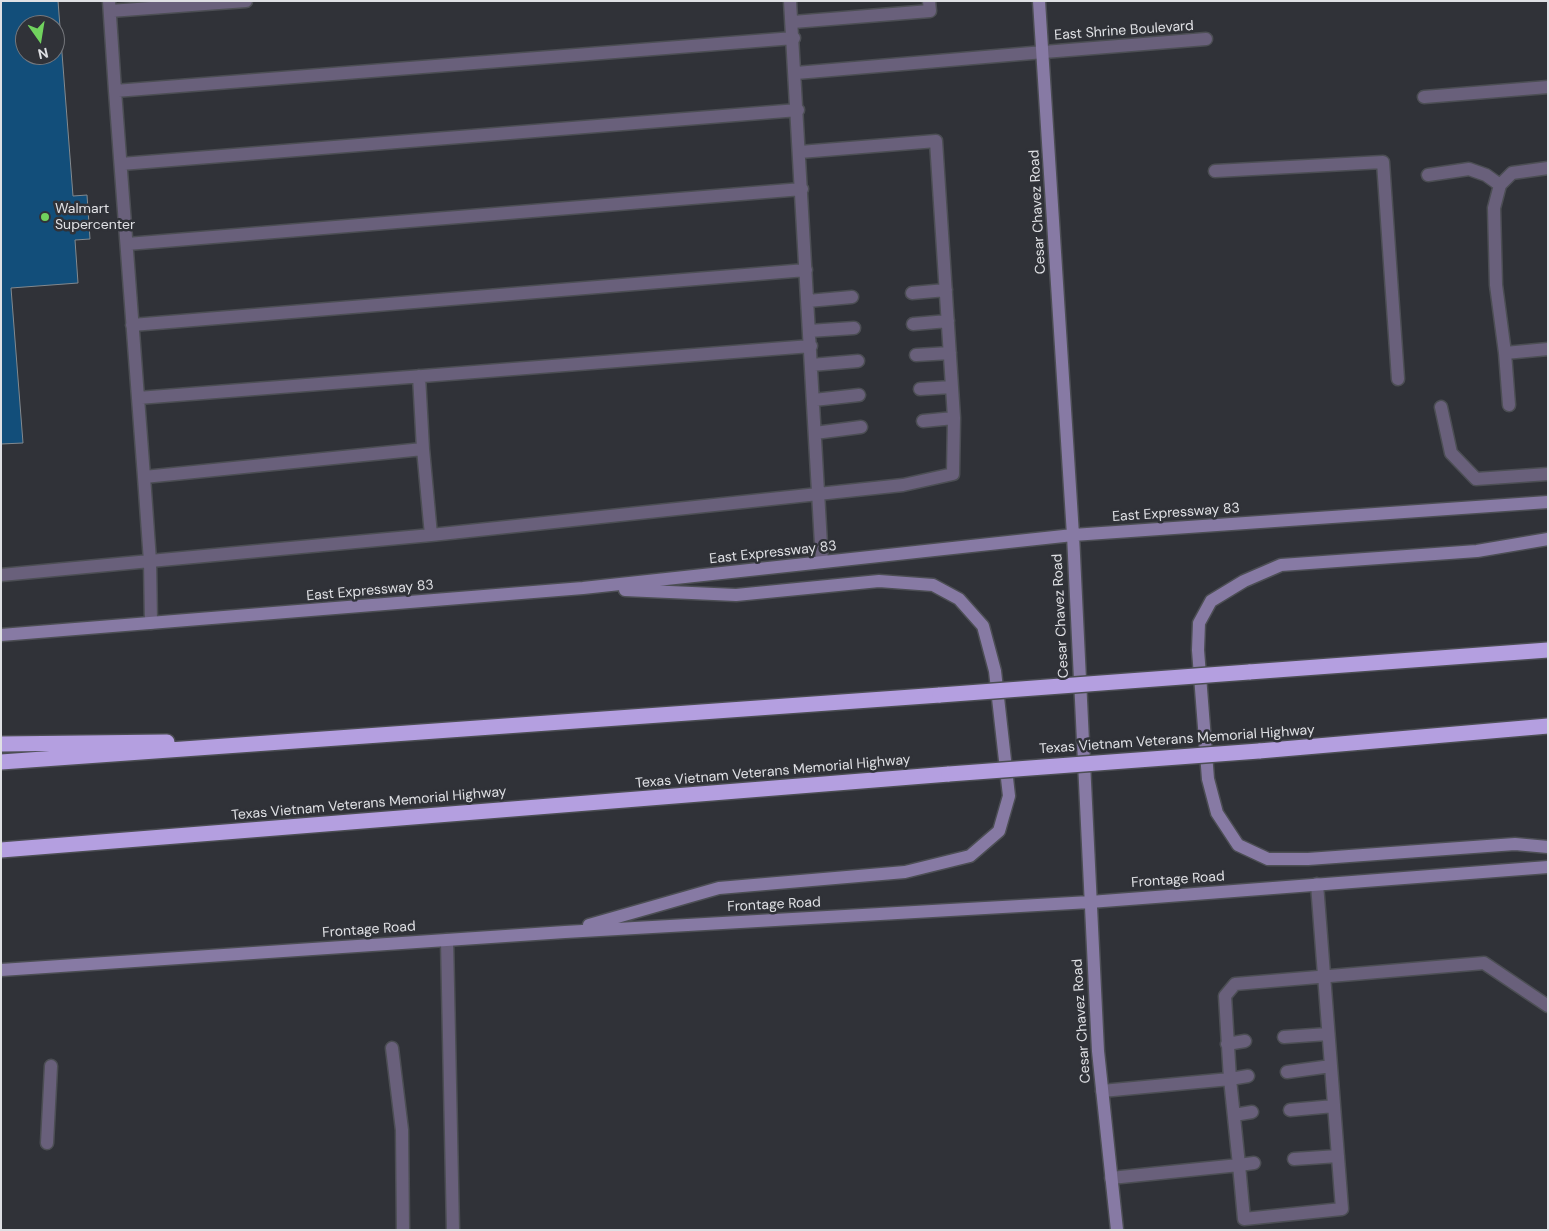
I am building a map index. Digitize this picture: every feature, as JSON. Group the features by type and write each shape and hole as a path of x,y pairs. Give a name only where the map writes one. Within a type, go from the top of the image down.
{"highway":[{"path":"1,762 336,740 1548,650"},
{"name":"Texas Vietnam Veterans Memorial Highway","path":"1,850 1259,751 1548,726"},
{"path":"1,744 336,740"}],"main road":[{"name":"Cesar Chavez Road","path":"1039,1 1044,52 1072,535 1098,1051 1117,1230"},
{"name":"East Expressway 83","path":"1,635 583,588 1072,535 1548,502"},
{"path":"1548,539 1477,551 1281,566 1244,580 1211,601 1199,623 1198,650 1208,779 1217,814 1238,845 1268,859 1308,859 1516,844 1548,847"},
{"path":"565,932 718,888 905,872 970,856 999,830 1009,796 995,671 983,626 959,599 933,585 880,581 736,595 583,588"},
{"name":"Frontage Road","path":"1,970 565,932 1090,902 1548,867"}],"street":[{"path":"151,623 150,561 109,6 246,1"},
{"path":"790,1 796,73 822,562"},
{"path":"793,22 930,11 929,1"},
{"path":"115,91 794,38"},
{"name":"East Shrine Boulevard","path":"796,73 1206,39"},
{"path":"1424,96 1548,88"},
{"path":"121,164 798,110"},
{"path":"1,575 430,535 903,485 954,474 954,418 936,141 800,152"},
{"path":"1215,172 1383,162 1398,379"},
{"path":"1509,405 1505,353 1496,284 1494,208 1500,185 1512,173 1548,168"},
{"path":"1428,175 1469,169 1486,175 1500,185"},
{"path":"126,244 802,189"},
{"path":"132,325 806,270"},
{"path":"912,293 946,290"},
{"path":"808,301 852,297"},
{"path":"913,324 948,321"},
{"path":"809,331 854,328"},
{"path":"138,398 811,346"},
{"path":"1505,353 1548,349"},
{"path":"916,355 950,353"},
{"path":"811,365 858,361"},
{"path":"419,376 430,535"},
{"path":"920,389 951,386"},
{"path":"814,400 859,395"},
{"path":"1441,408 1451,453 1476,479 1548,474"},
{"path":"923,421 954,418"},
{"path":"815,433 861,427"},
{"path":"144,477 423,449"},
{"path":"1317,884 1324,976 1328,1034 1342,1208 1244,1219 1227,1044 1225,996 1235,984 1324,976 1484,963 1548,1006"},
{"path":"447,940 453,1230"},
{"path":"1284,1038 1328,1034"},
{"path":"1227,1044 1245,1042"},
{"path":"392,1048 402,1130 403,1230"},
{"path":"47,1143 51,1066"},
{"path":"1288,1072 1331,1066"},
{"path":"1102,1091 1248,1076"},
{"path":"1290,1110 1334,1106"},
{"path":"1234,1114 1252,1112"},
{"path":"1294,1159 1338,1156"},
{"path":"1111,1178 1254,1163"}],"building":[{"name":"Walmart Supercenter","path":"1,1 58,1 59,15 15,15 15,65 63,65 73,196 87,195 90,239 75,240 78,283 11,288 23,443 1,444"}],"place":[{"name":"Walmart Supercenter","path":"45,217"}]}
